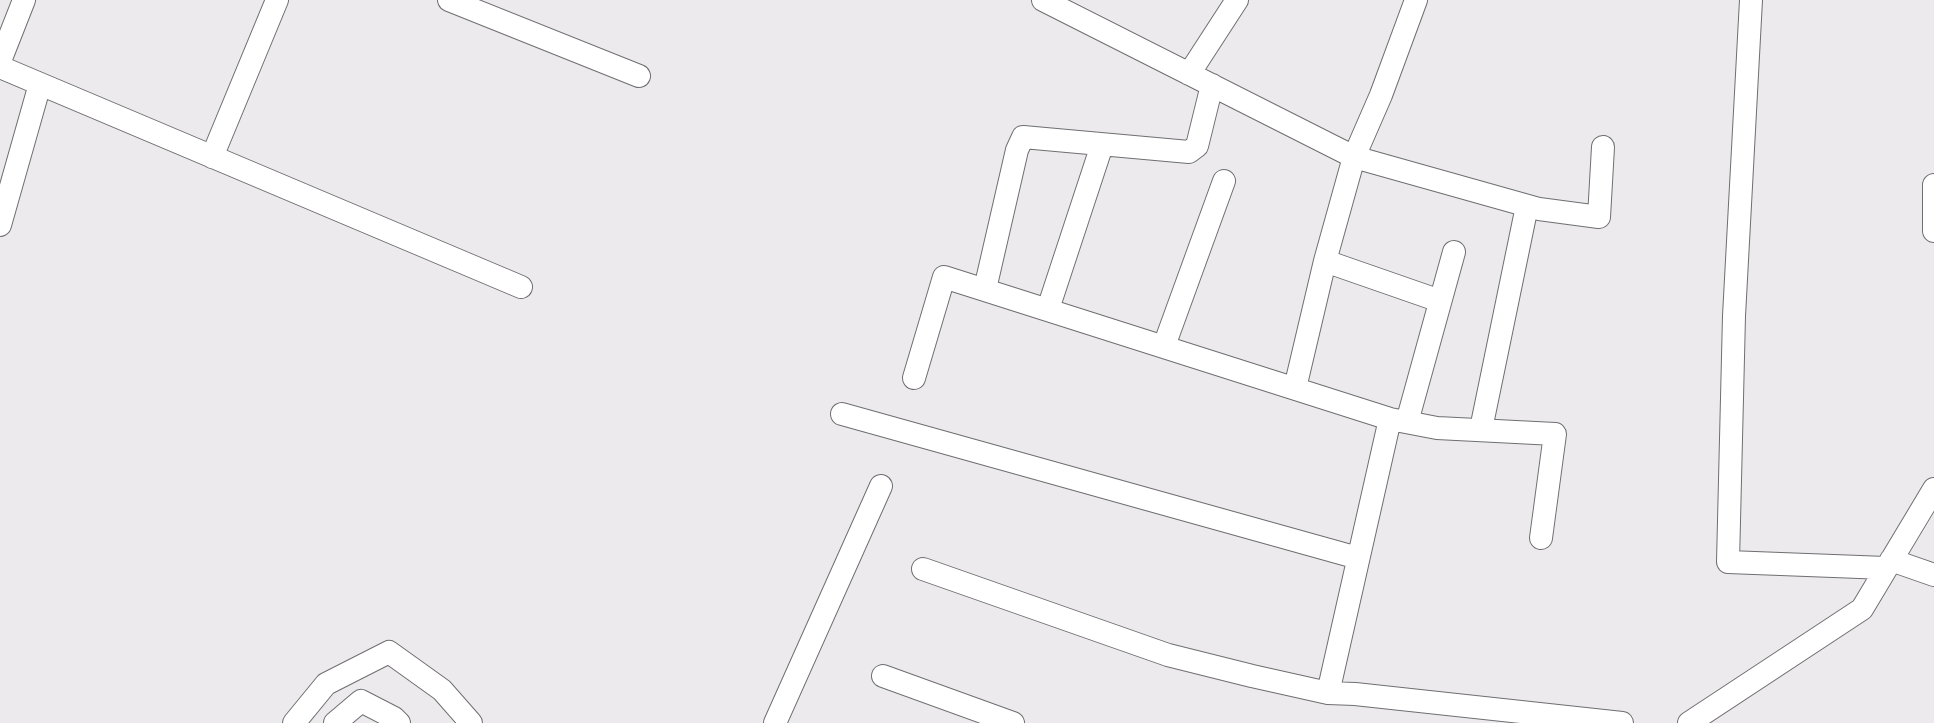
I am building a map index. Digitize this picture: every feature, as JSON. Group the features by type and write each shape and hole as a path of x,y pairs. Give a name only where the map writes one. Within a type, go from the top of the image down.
{"street":[{"path":"0,60 24,0"},
{"path":"212,157 277,0"},
{"path":"449,0 639,76"},
{"path":"1043,0 1072,6 1189,74 1354,157 1527,206 1599,217 1603,147"},
{"path":"1189,74 1237,0"},
{"path":"1295,388 1325,261 1354,157 1381,95 1416,0"},
{"path":"1751,0 1734,316 1728,562 1888,564 1934,575"},
{"path":"0,67 521,287"},
{"path":"0,225 40,84"},
{"path":"986,289 1017,150 1023,137 1189,152 1197,146 1212,85"},
{"path":"1048,309 1102,145"},
{"path":"1164,346 1224,181"},
{"path":"1934,185 1934,231"},
{"path":"1481,429 1527,206"},
{"path":"1328,693 1358,558 1399,420 1440,301 1454,252"},
{"path":"1325,261 1440,301"},
{"path":"914,378 944,276 1399,420 1437,428 1481,429 1555,434 1541,538"},
{"path":"842,414 1358,558"},
{"path":"775,723 881,486"},
{"path":"1689,723 1862,609 1934,489"},
{"path":"922,569 1168,655 1328,693 1363,694 1622,723"},
{"path":"294,723 326,684 389,652 442,690 470,723"},
{"path":"884,676 1013,723"},
{"path":"335,723 361,700 394,718 399,723"}]}
